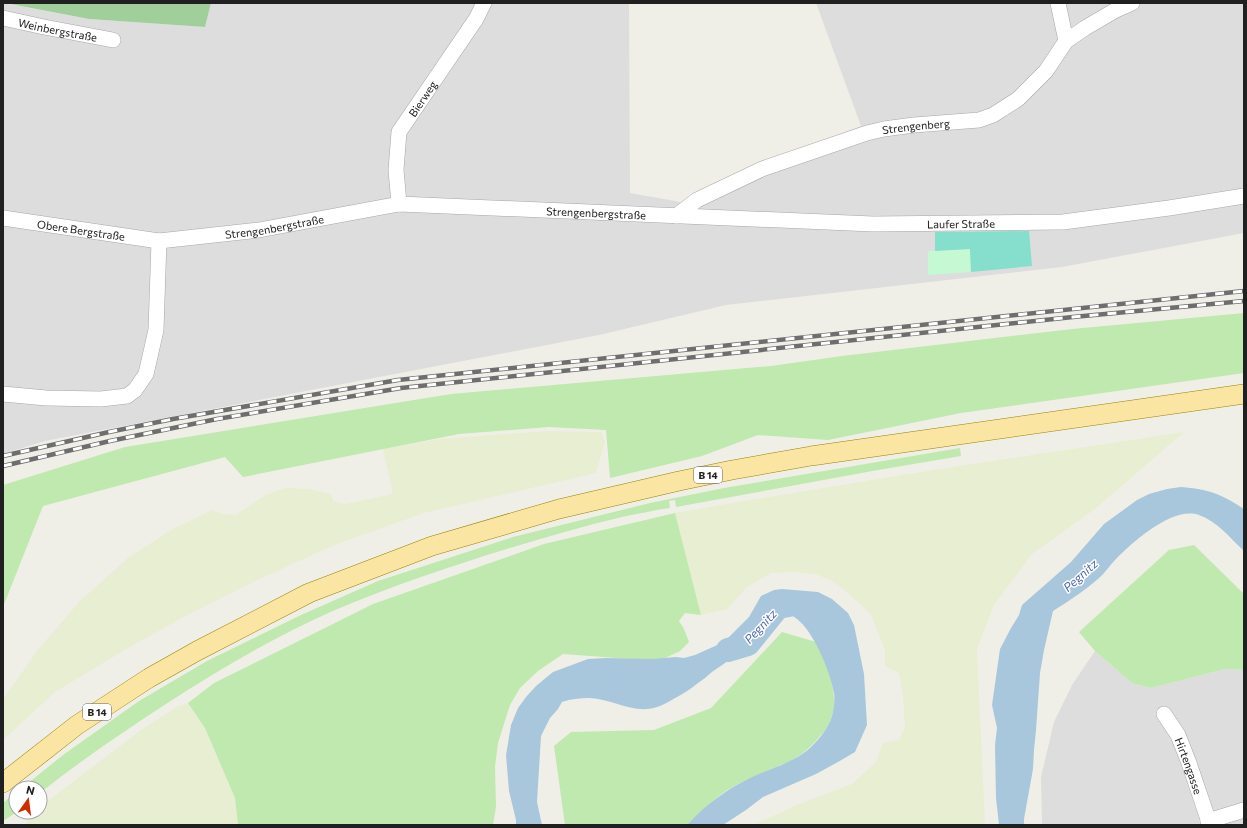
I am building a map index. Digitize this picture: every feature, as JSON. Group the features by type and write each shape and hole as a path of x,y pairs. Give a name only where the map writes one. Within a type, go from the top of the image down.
{"main road":[{"name":"B 14","path":"3,783 77,725 149,678 197,651 309,593 432,546 559,509 679,480 732,470 818,455 1244,394"}],"street":[{"name":"Bierweg","path":"399,204 396,170 399,132 476,19 484,3"},
{"path":"1058,3 1066,41"},
{"name":"Strengenberg","path":"676,216 697,200 762,169 866,133 914,125 979,120 993,115 1018,99 1046,71 1066,41 1108,14 1132,3"},
{"name":"Weinbergstraße","path":"3,18 113,40"},
{"name":"Laufer Straße","path":"676,216 873,224 1063,222 1169,208 1244,196"},
{"name":"Strengenbergstraße","path":"159,241 259,230 399,204 676,216"},
{"name":"Obere Bergstraße","path":"3,218 159,241"},
{"path":"3,394 46,398 101,399 127,396 135,390 146,374 156,330 159,241"},
{"name":"Hirtengasse","path":"1164,714 1178,735 1209,823 1244,810"}],"shaded area":[{"path":"3,3 89,19 205,27 211,3 629,3 630,193 681,202 715,183 861,126 816,3 1244,3 1244,233 1062,267 726,305 599,335 45,441 3,454"},
{"path":"1029,231 1032,266 971,272 970,249 935,251 935,232"},
{"path":"1095,651 1132,683 1151,688 1225,669 1244,670 1244,825 1042,825 1041,777 1054,722 1072,685"}],"green space":[{"path":"5,3 211,3 205,27 89,19"},
{"path":"970,249 971,272 928,275 928,251"},
{"path":"1244,313 1244,373 961,413 828,440 758,435 702,456 610,478 606,430 549,427 459,434 243,477 225,457 43,506 3,607 3,485 125,447 451,394 771,366 842,356 1072,329"},
{"path":"548,431 601,432 605,442 596,473 424,513 337,544 253,582 195,611 128,648 55,692 3,740 3,699 40,647 80,601 128,558 171,530 212,510 223,514 235,515 266,495 285,488 309,489 331,494 333,501 346,504 393,494 383,449 440,439"},
{"path":"1184,432 1096,508 1032,554 994,605 977,649 985,825 754,825 794,806 852,784 876,762 883,743 899,740 905,727 903,697 899,673 885,666 885,650 870,613 842,588 832,581 818,575 793,572 771,573 747,587 727,609 701,615 675,513 946,468"},
{"path":"960,448 961,456 676,507 675,500 669,501 670,508 594,524 444,569 356,601 313,620 270,642 186,691 118,736 48,787 48,780 32,780 63,755 139,701 207,661 301,615 378,581 513,537 650,503 724,488"},
{"path":"675,513 701,615 685,613 679,621 689,642 680,651 663,659 631,659 563,654 538,671 520,688 510,705 498,743 495,767 496,807 493,825 238,825 235,798 205,728 188,703 214,683 373,604 544,544"},
{"path":"1194,545 1244,594 1244,670 1225,669 1151,688 1132,683 1095,651 1079,632 1169,550"},
{"path":"782,632 816,642 829,672 834,694 832,716 828,726 814,743 799,756 790,761 750,778 726,791 701,811 687,825 565,825 554,746 571,732 654,730 711,708"},
{"path":"188,703 205,728 235,798 238,825 25,825 27,820 48,820 48,801 141,730 177,707"},
{"path":"8,799 8,818 3,821 3,803"}],"water":[{"path":"1181,487 1199,489 1214,493 1244,509 1244,551 1223,531 1206,518 1199,515 1189,514 1178,516 1166,520 1143,535 1116,559 1098,579 1053,611 1040,673 1033,769 1024,825 999,825 996,798 995,745 997,728 992,705 1000,649 1019,615 1022,605 1071,562 1104,524 1137,500 1149,494"},
{"path":"782,589 818,592 832,599 848,613 854,625 864,674 867,725 855,752 816,774 763,797 723,825 687,825 709,804 734,787 752,777 792,760 807,751 820,738 830,721 834,707 834,693 828,672 817,646 810,633 802,623 793,616 784,614 779,615 765,623 743,649 702,681 670,701 659,706 649,709 639,709 600,699 589,698 562,702 550,718 541,736 537,802 542,825 516,825 509,791 506,755 511,725 518,708 536,686 553,672 588,659 684,658 695,655 724,642 749,617 761,596 774,590"}],"waterway":[{"name":"Pegnitz","path":"728,650 748,644 778,607 789,605"}],"railway":[{"path":"3,456 173,419 398,380 1244,291"},
{"path":"3,466 110,441 217,419 401,388 1073,317 1244,301"}]}
